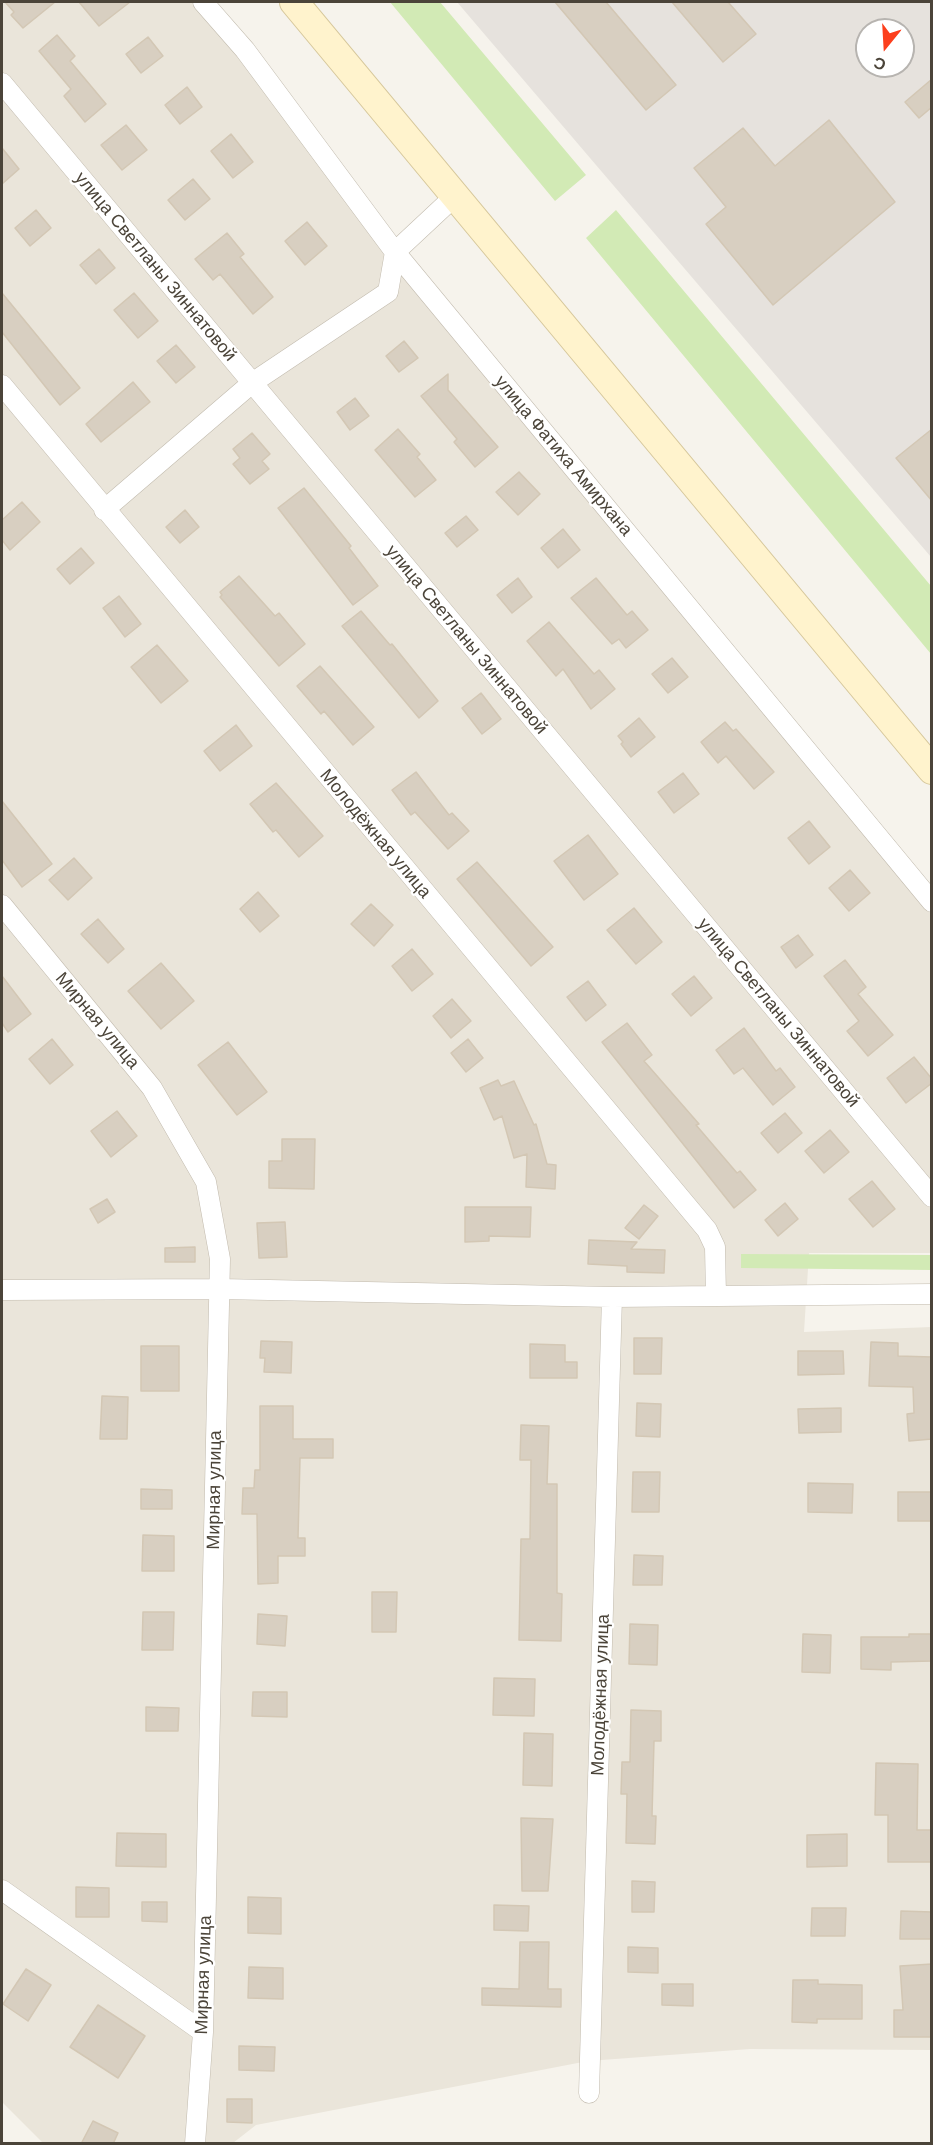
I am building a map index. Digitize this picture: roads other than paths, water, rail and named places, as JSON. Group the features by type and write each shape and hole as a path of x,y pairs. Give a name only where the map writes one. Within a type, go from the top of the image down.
{"street":[{"name":"улица Фатиха Амирхана","path":"203,2 245,50 395,252 932,902"},
{"path":"294,2 932,770"},
{"name":"улица Светланы Зиннатовой","path":"2,83 932,1197"},
{"path":"104,510 252,383 388,292 395,252 456,195"},
{"name":"Молодёжная улица","path":"2,385 706,1230 715,1247 716,1296"},
{"name":"Мирная улица","path":"2,905 152,1088 206,1182 220,1259 203,2032 195,2144"},
{"path":"2,1290 220,1290 612,1297 932,1294"},
{"name":"Молодёжная улица","path":"589,2093 612,1297"},
{"path":"2,1890 203,2032"}]}
